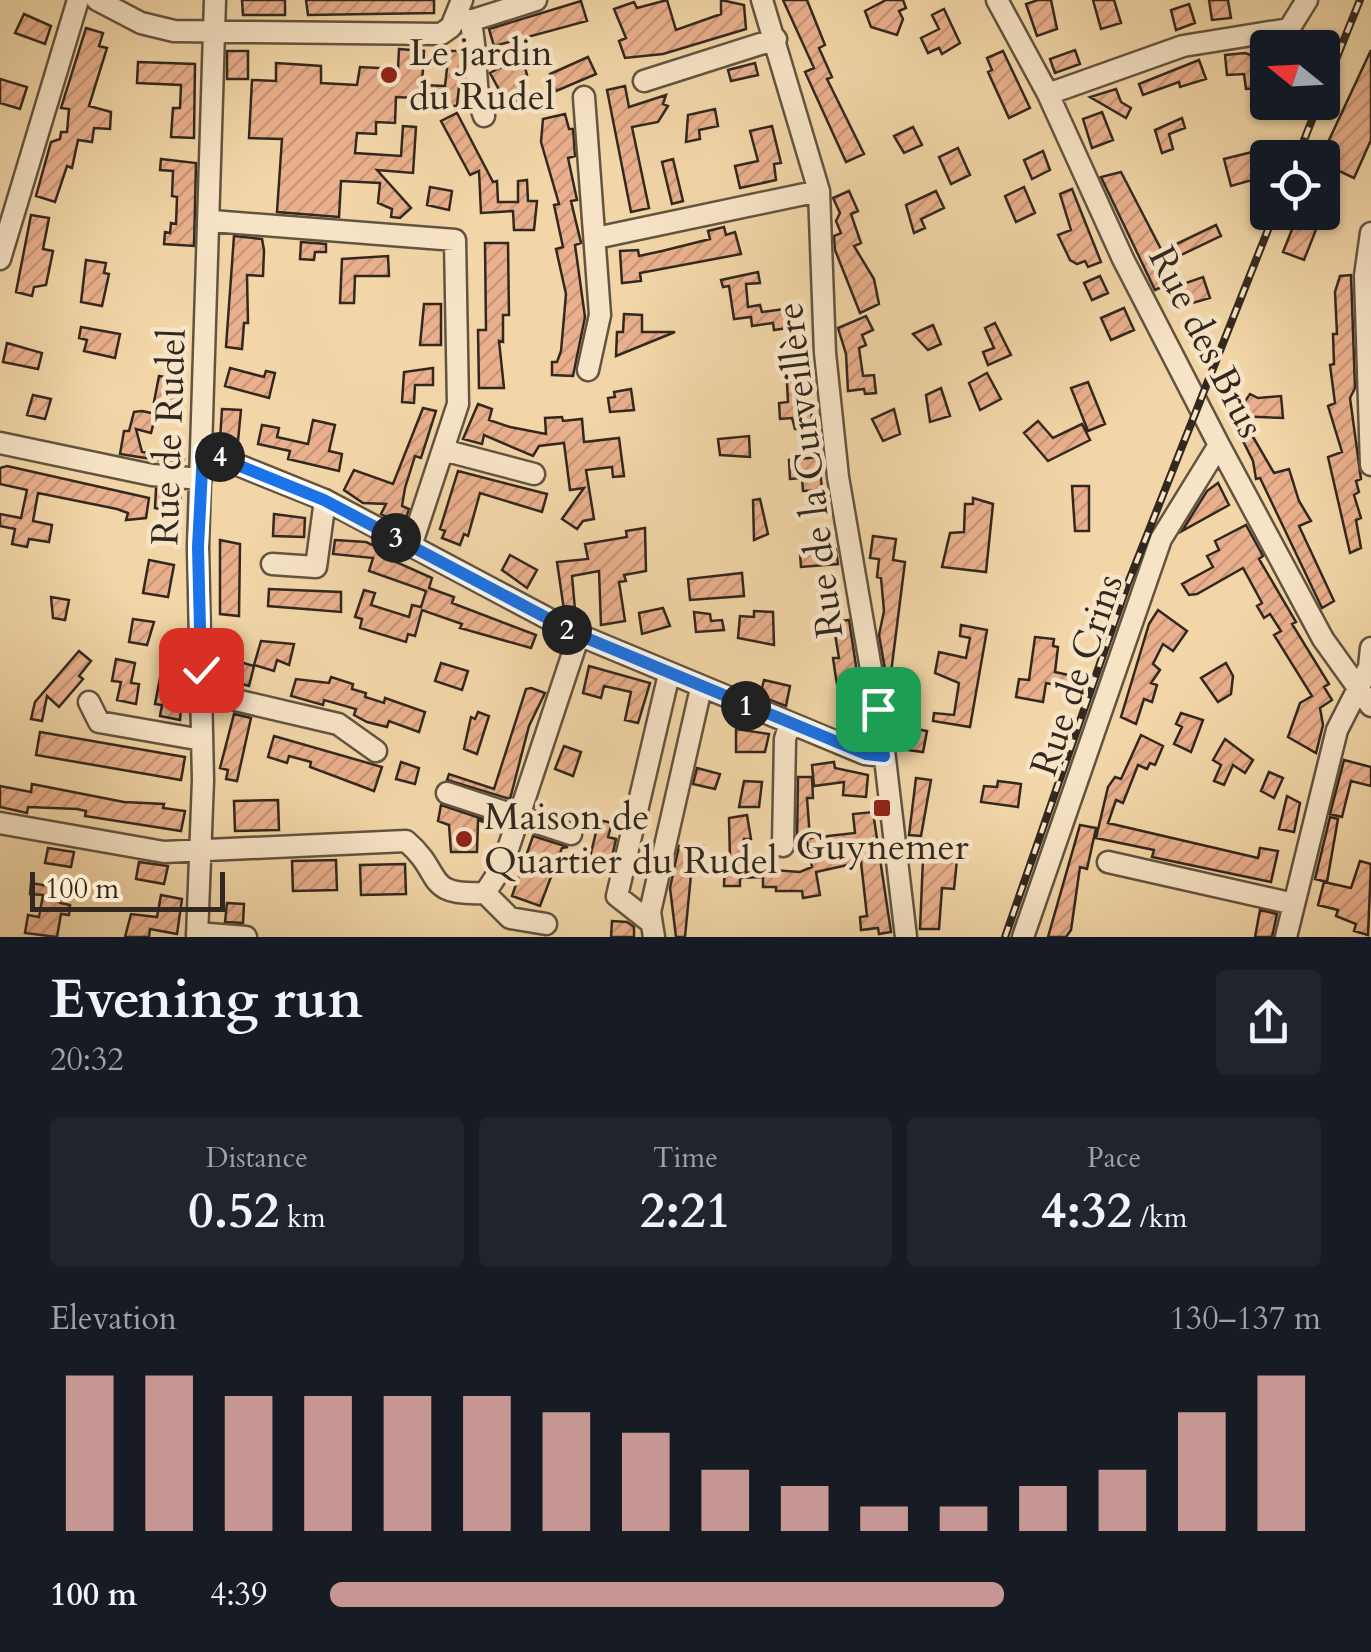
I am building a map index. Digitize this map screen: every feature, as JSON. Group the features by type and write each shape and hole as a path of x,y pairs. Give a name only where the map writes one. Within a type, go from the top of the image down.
{"street":[{"path":"0,259 78,0"},
{"path":"96,0 140,24 220,34 441,34 463,12 536,0"},
{"name":"Rue de Rudel","path":"197,935 202,479 220,34 215,0"},
{"name":"Rue de la Curveillère","path":"762,0 819,191 825,353 838,477 884,756 906,937"},
{"name":"Rue des Brus","path":"996,0 1048,94 1123,259 1218,445 1322,639 1371,706"},
{"path":"1048,94 1183,46 1289,29 1307,0"},
{"path":"463,12 478,47 478,100 484,116"},
{"path":"644,81 776,39"},
{"path":"584,98 600,315 588,370"},
{"path":"596,238 819,191"},
{"path":"212,221 447,238 460,383 443,450 411,546"},
{"path":"1371,234 1365,276 1371,465"},
{"path":"0,443 152,475 202,479"},
{"name":"Rue de Crins","path":"1023,937 1161,539 1218,445"},
{"path":"443,450 534,474"},
{"path":"203,451 324,500 579,635 866,754 884,756"},
{"path":"272,564 316,567 324,500"},
{"path":"485,893 502,867 579,635"},
{"path":"1286,937 1337,730 1369,667 1371,648"},
{"path":"652,930 616,896 669,674"},
{"path":"652,930 701,688"},
{"path":"201,692 338,724 376,751"},
{"path":"88,702 99,722 202,740"},
{"path":"783,846 790,723"},
{"path":"448,793 570,834"},
{"path":"0,823 164,852 406,841 422,854 437,883 453,894 485,893 510,918 546,924"},
{"path":"1108,862 1294,904"},
{"path":"197,935 246,937"}],"building":[{"path":"242,0 285,0 285,15 243,15"},
{"path":"306,0 434,0 434,13 308,15"},
{"path":"667,0 676,30 721,14 721,0 744,5 746,29 663,54 625,58 619,41 626,38 614,9 634,2 637,8"},
{"path":"783,0 807,0 825,45 819,48 832,77 827,79 864,154 846,162 805,72 814,68"},
{"path":"886,0 903,0 906,8 899,11 903,19 897,35 871,27 865,11"},
{"path":"1051,0 1057,29 1037,36 1026,4"},
{"path":"1093,0 1114,0 1121,23 1101,29"},
{"path":"1209,0 1228,0 1231,18 1212,20"},
{"path":"581,1 587,21 494,46 489,29"},
{"path":"1189,4 1195,23 1176,30 1171,10"},
{"path":"944,9 960,43 942,54 939,48 928,53 921,38 939,29 932,15"},
{"path":"24,14 51,26 45,44 15,33"},
{"path":"86,28 103,33 99,46 107,48 89,106 111,112 110,129 94,128 92,142 78,140 72,168 67,166 55,202 36,196 51,142 60,139 61,132 67,132 69,109 61,108"},
{"path":"399,49 424,51 422,85 445,86 449,51 461,51 462,58 457,106 438,105 438,99 396,97 395,123 376,122 376,134 357,133 355,153 401,156 403,126 416,127 413,173 377,170 411,208 400,218 391,217 392,209 378,203 380,183 341,181 339,217 277,212 282,139 249,138 252,80 276,81 276,63 321,66 321,83 357,85 360,67 398,69"},
{"path":"1075,50 1080,64 1055,73 1050,59"},
{"path":"1371,50 1371,140 1354,178 1340,171 1340,140 1329,140"},
{"path":"227,51 248,51 248,79 227,79"},
{"path":"1003,51 1030,108 1009,118 988,72 992,70 987,58"},
{"path":"1225,55 1250,55 1250,89 1246,89 1244,74 1227,75"},
{"path":"522,56 527,75 520,79 529,94 512,103 508,94 503,97 490,73"},
{"path":"588,57 596,74 556,91 550,74"},
{"path":"1199,60 1206,79 1180,87 1179,82 1143,95 1139,84"},
{"path":"138,62 195,64 194,138 171,137 173,108 180,108 181,85 137,83"},
{"path":"755,63 758,75 731,81 728,70"},
{"path":"0,79 27,87 20,109 0,103"},
{"path":"625,86 629,107 666,95 663,104 668,106 658,122 632,127 649,208 631,212 607,90"},
{"path":"1116,89 1121,102 1131,108 1126,118 1090,97"},
{"path":"715,109 718,126 699,130 700,139 686,142 688,115"},
{"path":"1102,112 1113,140 1092,148 1083,119"},
{"path":"457,113 493,182 497,181 498,202 518,202 518,181 527,180 528,201 537,201 534,230 514,230 513,211 481,213 479,171 470,175 441,121"},
{"path":"565,114 569,129 573,129 575,156 568,158 577,200 571,201 581,243 575,245 585,317 573,376 552,375 552,362 557,362 561,351 566,294 556,249 563,247 554,205 559,204 541,142 543,119"},
{"path":"1182,118 1185,128 1169,134 1173,149 1162,153 1155,130"},
{"path":"772,126 781,163 774,164 776,180 740,188 735,166 758,161 750,131"},
{"path":"913,127 922,145 904,153 894,136"},
{"path":"958,148 970,175 951,184 939,157"},
{"path":"1043,151 1050,170 1032,179 1024,160"},
{"path":"1250,152 1250,181 1231,186 1224,159"},
{"path":"161,159 196,163 194,246 164,244 165,232 170,233 171,223 176,224 177,197 172,196 173,171 160,170"},
{"path":"673,159 683,201 672,204 662,162"},
{"path":"1121,172 1162,251 1216,225 1221,236 1160,265 1168,284 1155,290 1101,177"},
{"path":"430,187 452,191 449,210 427,205"},
{"path":"1024,187 1035,213 1016,222 1005,196"},
{"path":"1072,189 1101,262 1088,267 1085,261 1077,264 1070,260 1058,235 1071,230 1060,194"},
{"path":"849,191 858,211 851,214 861,243 854,246 874,279 879,304 860,313 835,250 834,236 841,233 836,221 840,213 833,198"},
{"path":"936,191 944,208 921,219 925,228 914,233 906,205"},
{"path":"31,215 49,218 43,249 53,251 46,285 34,287 32,296 16,292"},
{"path":"724,227 726,235 735,232 741,254 640,273 641,281 622,283 620,251 638,250 639,256 662,251 710,239 708,231"},
{"path":"1292,230 1316,230 1304,260 1283,252"},
{"path":"234,236 262,239 264,250 263,276 247,275 248,323 244,323 242,349 226,347"},
{"path":"301,242 326,244 326,252 315,252 314,260 300,259"},
{"path":"485,243 508,243 509,315 503,315 503,342 499,341 504,388 479,388 478,330 486,330"},
{"path":"388,256 389,276 355,276 354,303 340,303 342,259"},
{"path":"86,260 106,263 104,273 109,274 102,306 81,302"},
{"path":"758,272 760,283 746,284 748,307 760,305 762,312 793,308 795,327 774,330 773,323 752,326 751,317 734,319 729,286 723,287 721,280"},
{"path":"1351,275 1355,388 1350,398 1361,479 1356,481 1359,492 1354,495 1361,518 1356,520 1361,548 1350,553 1328,457 1342,452 1328,406 1335,403 1330,365 1334,364 1333,334 1337,334 1335,292 1340,276"},
{"path":"1100,276 1108,293 1092,300 1084,283"},
{"path":"1203,277 1210,298 1189,304 1183,284"},
{"path":"424,304 441,304 441,345 420,345"},
{"path":"1124,308 1134,330 1111,340 1101,318"},
{"path":"624,314 642,315 642,332 675,332 616,356 617,332 623,332"},
{"path":"866,316 873,330 862,335 866,345 859,348 863,376 874,375 876,393 865,394 864,389 848,391 846,354 838,328"},
{"path":"995,323 1011,355 988,365 983,352 994,348 985,328"},
{"path":"933,325 941,344 928,350 913,334"},
{"path":"81,327 120,334 115,358 84,351 87,340 79,338"},
{"path":"7,343 42,353 38,369 3,362"},
{"path":"805,364 813,428 795,429 792,418 780,419 779,403 788,402 786,365"},
{"path":"230,368 264,377 266,371 275,373 269,398 225,386"},
{"path":"433,368 433,385 415,385 414,403 402,402 404,372"},
{"path":"987,373 1001,399 980,410 969,383"},
{"path":"159,376 179,380 174,406 154,402"},
{"path":"1088,382 1105,424 1088,431 1071,388"},
{"path":"941,388 950,416 930,422 926,395"},
{"path":"631,389 634,410 610,412 608,398 615,397 614,392"},
{"path":"1250,394 1258,398 1281,396 1283,418 1235,416"},
{"path":"33,395 51,399 45,419 27,415"},
{"path":"478,404 492,409 489,420 510,427 546,434 545,418 582,419 584,442 619,438 624,476 613,477 612,467 586,470 594,519 583,521 577,529 562,519 584,488 570,490 564,443 539,446 533,456 484,435 482,444 463,439"},
{"path":"423,408 436,411 421,458 415,456 405,488 402,506 409,509 403,526 381,514 386,504 363,503 344,490 354,470 393,484"},
{"path":"222,409 241,410 238,441 220,440"},
{"path":"894,409 900,434 883,441 872,419"},
{"path":"134,412 156,414 151,433 136,429 142,452 184,459 183,464 120,454 124,431 129,431"},
{"path":"313,420 335,425 329,451 342,454 339,471 288,459 290,451 258,444 262,425 279,428 277,437 308,444"},
{"path":"1038,421 1053,438 1082,424 1090,440 1048,461 1024,433"},
{"path":"1249,430 1274,473 1289,469 1299,501 1311,521 1299,526 1334,601 1322,608 1260,478 1256,479 1253,461 1240,435"},
{"path":"749,436 750,457 720,455 718,439"},
{"path":"819,457 822,490 803,491 802,478 790,479 789,460"},
{"path":"7,466 149,498 146,518 126,520 128,513 117,509 38,493 33,521 52,525 49,542 29,539 27,547 12,544 15,529 0,526 0,514 21,518 27,490 0,484 0,468"},
{"path":"458,471 547,494 542,512 480,493 468,536 464,534 460,545 442,538 445,531 440,529"},
{"path":"1218,483 1229,505 1182,531 1207,491"},
{"path":"1072,486 1089,486 1089,531 1075,531"},
{"path":"156,489 181,491 180,514 155,508"},
{"path":"973,498 993,504 986,572 942,567 950,533 964,532 965,504 973,504"},
{"path":"760,499 768,534 754,540 753,500"},
{"path":"274,514 305,518 304,537 273,536"},
{"path":"1246,525 1263,556 1259,559 1296,622 1292,624 1329,684 1324,687 1332,700 1320,708 1323,725 1316,753 1288,737 1300,703 1312,696 1274,635 1281,631 1270,614 1264,618 1257,606 1262,603 1243,568 1197,594 1189,595 1182,584 1213,567 1207,556 1219,550 1215,541"},
{"path":"645,528 646,571 624,575 626,581 619,582 625,621 601,625 599,571 572,576 575,609 564,610 557,562 588,559 585,544 627,537 626,531"},
{"path":"873,536 896,539 893,560 905,562 891,673 901,674 901,687 888,687 879,635 884,611 881,578 877,577 879,559 870,558"},
{"path":"220,540 240,544 239,616 220,614"},
{"path":"335,540 366,542 397,556 396,562 432,578 429,588 454,597 452,603 536,635 531,648 460,628 462,624 422,610 415,636 408,634 406,642 360,628 362,619 355,617 364,590 375,593 371,605 409,617 412,605 421,607 426,591 369,571 373,558 333,554"},
{"path":"836,549 838,564 801,567 800,553"},
{"path":"510,555 537,570 527,588 502,570"},
{"path":"149,560 174,565 168,597 143,593"},
{"path":"742,573 744,596 690,600 688,579"},
{"path":"269,589 341,592 341,612 268,606"},
{"path":"51,597 69,600 65,620 53,618"},
{"path":"663,608 670,626 642,634 639,613"},
{"path":"1158,610 1187,631 1173,651 1163,644 1153,664 1160,670 1151,683 1157,685 1152,702 1144,699 1136,724 1121,717 1149,624"},
{"path":"754,611 773,612 774,645 738,638 740,616 754,617"},
{"path":"694,612 710,614 711,621 722,620 724,630 696,632"},
{"path":"133,619 154,622 147,645 129,642"},
{"path":"849,620 860,687 837,684 835,672 833,658 839,658 833,622"},
{"path":"961,625 987,630 970,727 933,721 934,713 954,715 959,683 935,673 939,652 966,658 970,638 960,636"},
{"path":"1035,637 1054,639 1053,646 1058,647 1055,672 1073,676 1071,688 1046,683 1043,702 1016,697 1019,679 1029,680"},
{"path":"261,641 294,644 289,665 277,660 274,671 254,665"},
{"path":"79,651 91,661 79,676 83,679 59,707 47,696 42,721 31,719 35,702"},
{"path":"116,659 135,663 131,683 139,684 136,704 117,700 121,682 112,681"},
{"path":"230,659 254,666 249,686 215,677 214,671 227,670"},
{"path":"441,663 468,671 462,690 435,681"},
{"path":"1226,663 1233,676 1231,694 1218,702 1201,678"},
{"path":"589,666 650,683 638,723 625,720 631,692 604,686 601,698 583,693"},
{"path":"162,668 184,672 180,720 160,716 162,705 155,704"},
{"path":"331,677 353,684 352,689 366,693 365,697 384,703 385,698 425,712 419,732 389,721 387,727 367,722 354,715 356,709 324,700 323,705 291,696 296,679 329,683"},
{"path":"764,680 790,686 786,706 760,696"},
{"path":"526,689 545,693 529,726 510,799 447,780 449,774 494,789"},
{"path":"478,712 489,716 477,754 464,749 471,717 475,719"},
{"path":"1181,713 1203,720 1191,752 1174,744 1182,727 1176,724"},
{"path":"234,714 251,718 237,781 226,779 228,770 220,768"},
{"path":"911,728 927,731 923,752 907,750"},
{"path":"736,729 769,734 765,752 736,752"},
{"path":"40,732 185,757 181,780 36,755"},
{"path":"1141,735 1163,746 1155,765 1150,763 1147,769 1138,765 1123,803 1116,800 1108,823 1258,858 1260,848 1278,851 1271,882 1152,857 1154,850 1096,838 1108,787 1115,777 1121,779"},
{"path":"274,736 382,767 374,791 310,767 311,762 289,756 287,763 268,757"},
{"path":"1225,739 1253,760 1245,773 1233,765 1224,785 1214,781 1221,765 1213,760"},
{"path":"564,746 581,752 573,776 555,769"},
{"path":"1344,760 1371,767 1371,786 1351,781 1342,817 1330,814"},
{"path":"401,762 419,768 415,784 396,779"},
{"path":"834,762 835,768 868,775 866,797 843,795 844,782 814,786 812,765"},
{"path":"697,768 720,774 715,789 693,784"},
{"path":"1269,772 1283,778 1274,798 1261,791"},
{"path":"798,777 812,777 813,798 807,798 810,838 855,833 853,814 873,812 891,932 879,934 878,928 861,930 860,917 867,916 861,862 816,872 820,895 803,898 802,891 763,887 763,877 740,878 740,886 724,886 725,858 730,858 729,818 747,815 751,839 744,839 744,868 800,872 812,867 807,842 797,843"},
{"path":"916,778 931,780 921,836 909,835"},
{"path":"744,781 762,782 759,807 739,807"},
{"path":"998,781 1021,784 1018,807 981,802 984,786 997,787"},
{"path":"32,784 124,802 164,804 163,808 185,811 181,831 85,816 86,811 77,809 28,807 27,813 0,807 0,786 31,792"},
{"path":"1287,796 1300,803 1294,832 1279,829"},
{"path":"278,800 279,830 235,831 234,801"},
{"path":"441,805 501,828 478,820 477,852 451,852 449,825 438,821"},
{"path":"1330,817 1338,819 1327,882 1315,879"},
{"path":"599,820 612,823 608,837 616,839 610,866 589,861"},
{"path":"1080,825 1096,828 1087,869 1080,867 1071,930 1066,937 1048,937"},
{"path":"533,836 568,847 562,848 540,906 512,896"},
{"path":"679,846 703,846 703,864 692,864 685,937 676,937 670,888"},
{"path":"48,848 74,852 71,867 45,863"},
{"path":"923,859 957,860 954,889 942,888 939,929 920,929"},
{"path":"336,860 337,890 293,891 292,861"},
{"path":"1360,861 1371,864 1368,935 1354,931 1356,924 1336,916 1338,910 1318,905 1324,882 1351,888"},
{"path":"139,862 168,866 164,884 136,879"},
{"path":"405,864 406,894 361,895 360,865"},
{"path":"31,883 60,888 60,903 70,905 69,915 61,914 57,937 25,933 28,915 39,917 43,895 30,894"},
{"path":"161,895 182,899 177,934 150,929 149,937 125,937 131,914 157,917"},
{"path":"227,903 244,904 243,923 225,922"},
{"path":"1260,910 1277,914 1272,937 1255,937"},
{"path":"612,921 634,927 634,937 611,937"}],"railway":[{"path":"1340,49 1360,0"},
{"path":"1304,140 1312,120"},
{"path":"1005,937 1128,583 1268,230"}],"place":[{"name":"Le jardin du Rudel","path":"389,75"},
{"name":"Guynemer","path":"882,808"},
{"name":"Maison de Quartier du Rudel","path":"464,839"}],"route":[{"path":"201,670 198,547 203,451 324,500 579,635 866,754 884,756 878,709"}]}
